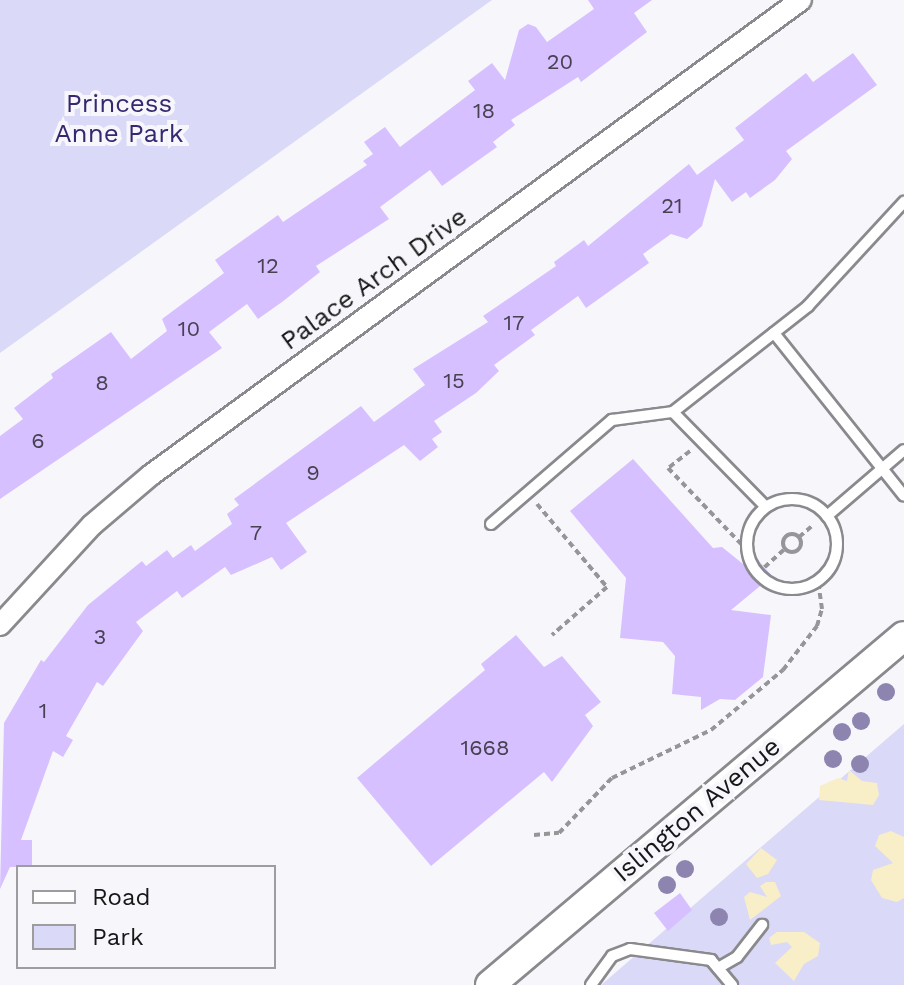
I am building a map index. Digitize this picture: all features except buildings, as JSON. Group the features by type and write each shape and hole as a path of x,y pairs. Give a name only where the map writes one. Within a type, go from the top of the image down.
{"main road":[{"name":"Islington Avenue","path":"490,985 904,636"}],"street":[{"name":"Palace Arch Drive","path":"0,625 92,525 151,475 801,0"}],"lane":[{"path":"491,524 612,420 673,412 808,306 904,202"},
{"path":"774,333 904,496"},
{"path":"673,412 766,507"},
{"path":"827,516 904,450"},
{"path":"804,500 827,516 838,541 836,555 818,582 795,590 781,589 757,574 747,550 748,531 766,507 778,501 804,500"},
{"path":"718,968 742,953 762,925"},
{"path":"591,985 612,956 630,949 694,955 718,968 732,985"}],"path":[{"path":"702,442 668,468 747,550"},
{"path":"527,493 607,587 552,635"},
{"path":"757,574 785,548 787,535 799,537 799,549 785,548"},
{"path":"534,835 559,833 612,778 711,730 783,670 817,626 822,609 818,582"}],"green space":[{"name":"Princess Anne Park","path":"0,0 492,0 0,353"},
{"path":"904,724 904,985 601,985"}],"sand":[{"path":"849,770 862,781 877,783 879,795 873,805 819,800 820,786 838,778 847,781"},
{"path":"891,831 904,837 904,898 897,902 882,898 871,880 873,870 893,863 875,846 879,835"},
{"path":"761,848 777,860 768,874 757,878 746,864"},
{"path":"775,882 781,896 750,920 744,897 750,892 767,897 760,886"},
{"path":"777,932 804,932 820,943 818,956 804,964 794,981 775,963 792,947 787,942 771,945 769,938"}]}
